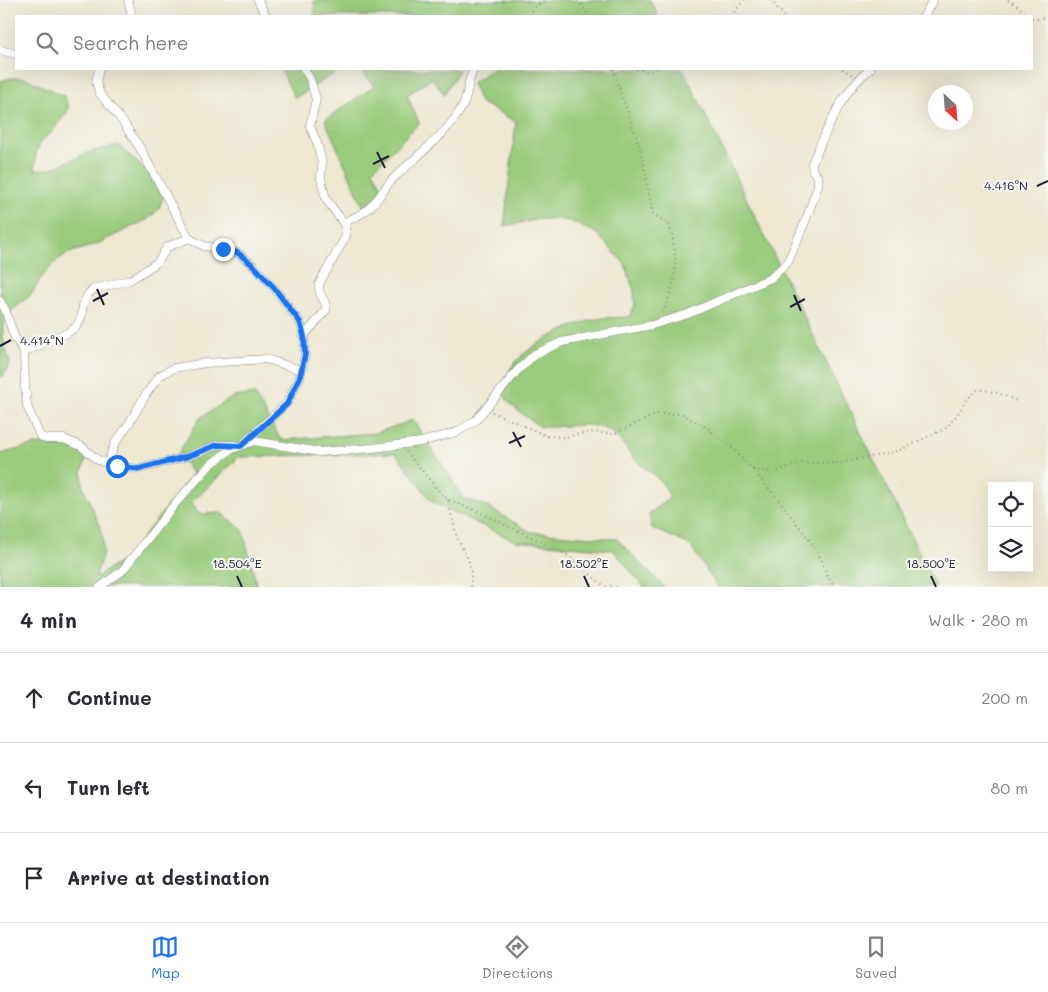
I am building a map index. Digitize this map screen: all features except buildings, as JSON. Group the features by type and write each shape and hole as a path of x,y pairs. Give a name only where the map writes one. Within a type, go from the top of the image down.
{"street":[{"path":"128,0 130,15"},
{"path":"258,0 266,15"},
{"path":"925,15 933,0"},
{"path":"0,50 15,54"},
{"path":"0,301 5,309 14,336 24,352 27,406 40,436 46,439 64,439 80,446 98,460 117,466 139,469 189,456 217,445 241,446 287,404 300,377 305,354 304,336 300,322 275,289 254,266 238,253 204,246 189,238 140,148 123,122 100,94 96,82 99,70"},
{"path":"304,336 326,310 326,305 318,292 319,284 346,236 344,223 326,200 321,179 322,163 310,126 316,106 316,98 310,79 305,70"},
{"path":"344,223 370,208 396,175 430,146 450,124 464,105 473,70"},
{"path":"100,587 122,571 174,505 210,465 230,450 254,441 320,452 421,442 457,432 476,420 517,371 535,354 562,342 657,323 688,314 771,278 788,262 807,217 818,185 818,178 813,171 812,163 840,103 859,78 869,70"},
{"path":"24,352 67,334 76,326 81,318 83,305 88,294 94,289 130,280 158,262 168,247 189,238"},
{"path":"108,463 115,442 130,422 146,394 159,376 174,368 206,363 266,359 302,370"}],"path":[{"path":"530,15 531,11 547,0"},
{"path":"578,0 588,15"},
{"path":"732,15 744,0"},
{"path":"771,0 783,15"},
{"path":"1008,0 1027,15"},
{"path":"1033,18 1038,19 1048,16"},
{"path":"613,70 638,142 646,173 653,214 669,224 674,241 676,262 674,284 657,323"},
{"path":"640,70 649,72 654,70"},
{"path":"843,70 859,78"},
{"path":"753,470 774,472 802,463 840,463 898,451 946,428 967,399 978,389 1019,402"},
{"path":"486,409 547,436 565,437 592,432 614,434 657,414 682,414 703,425 729,445 753,470 796,522 816,550 828,577 835,587"},
{"path":"399,445 448,500 479,512 564,554 604,586 617,587"},
{"path":"448,500 457,538 469,560 471,587"}],"green space":[{"path":"650,0 658,15 315,15 314,1"},
{"path":"281,70 340,70 295,98"},
{"path":"361,70 459,70 444,94 432,78 407,95 419,123 373,170 385,193 364,208 325,120 374,86"},
{"path":"491,70 683,70 936,587 718,587 690,545 652,528 649,514 670,498 663,484 632,456 612,433 608,430 589,425 541,427 508,401 505,396 504,387 506,379 511,368 520,357 546,339 577,325 603,318 629,317 635,305 634,291 625,264 596,233 570,221 555,219 540,219 504,226 516,122 480,102 472,83"},
{"path":"11,78 25,78 64,96 69,109 52,132 41,141 36,153 35,170 50,169 90,152 118,145 149,173 163,197 159,209 148,219 97,244 69,253 57,260 39,281 32,294 10,312 3,324 3,338 10,364 3,376 0,377 0,81"},
{"path":"254,394 281,440 375,433 413,420 464,499 484,505 531,532 617,539 664,587 644,587 613,550 515,541 432,502 396,453 239,457 191,503 199,514 221,513 243,530 257,587 0,587 0,454 30,446 60,442 81,446 86,459 82,473 83,486 100,526 103,539 103,553 95,578 127,557 193,474 178,454 200,418 233,397"}],"route":[{"path":"117,466 139,469 163,464 217,445 241,446 287,404 300,377 305,354 304,336 300,322 275,289 254,266 238,253 223,249"}]}
